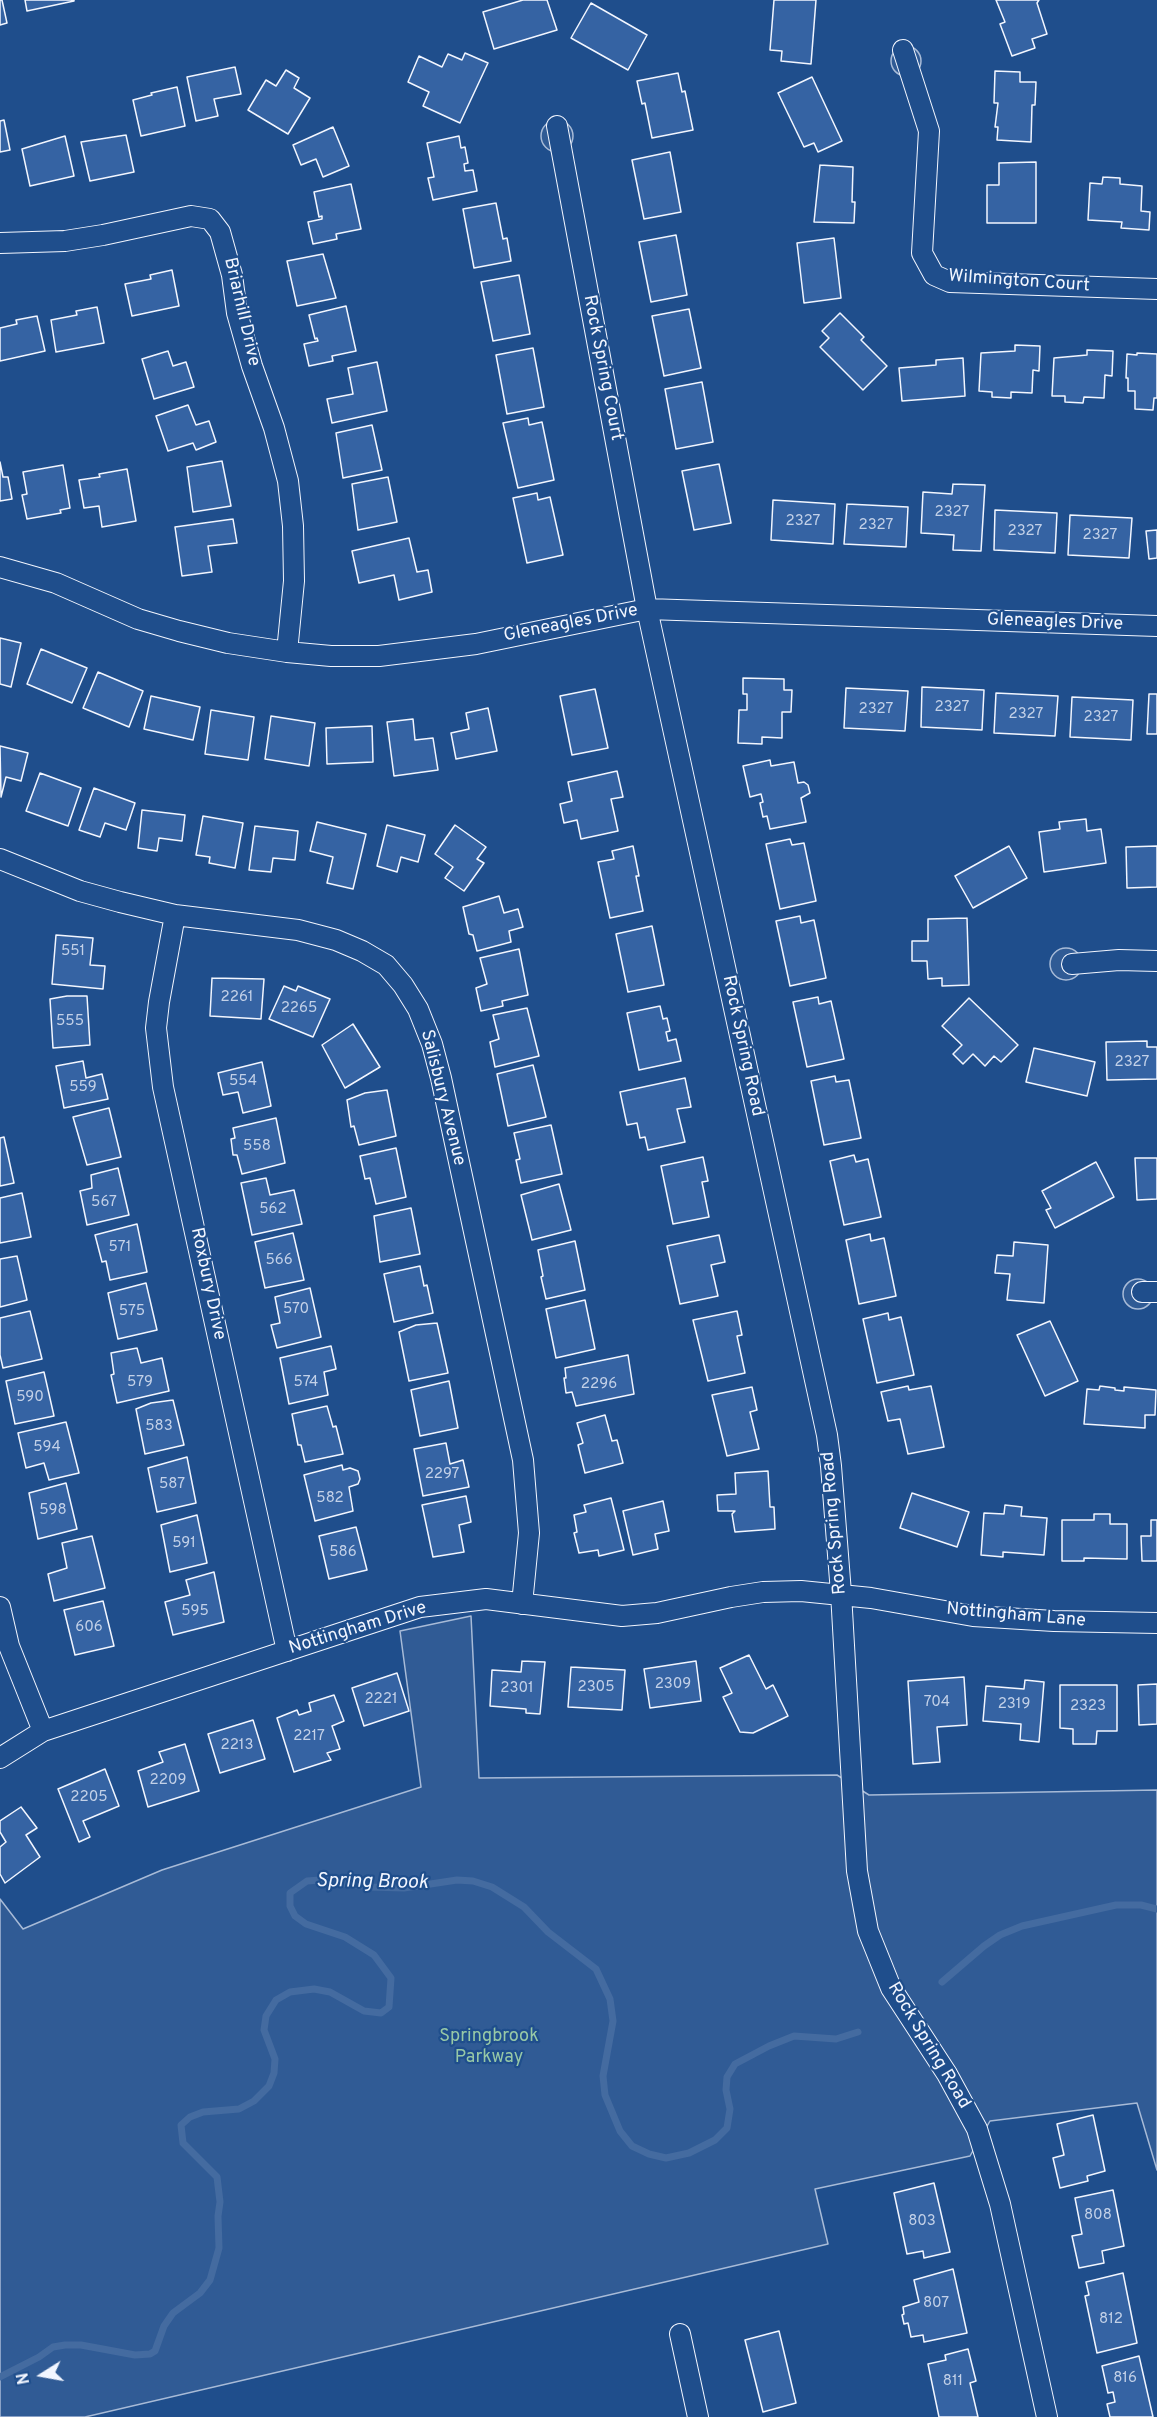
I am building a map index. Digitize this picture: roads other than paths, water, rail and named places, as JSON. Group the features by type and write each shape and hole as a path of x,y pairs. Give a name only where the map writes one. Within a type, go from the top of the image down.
{"street":[{"name":"Wilmington Court","path":"903,50 929,131 922,253 934,274 950,282 1157,290"},
{"name":"Rock Spring Court","path":"557,126 647,609"},
{"name":"Briarhill Drive","path":"0,243 56,241 103,236 191,216 210,219 220,232 232,275 237,313 252,366 274,428 288,481 293,526 294,581 287,652"},
{"name":"Gleneagles Drive","path":"0,567 56,583 138,619 228,643 331,656 379,656 476,644 647,609 1157,626"},
{"name":"Rock Spring Road","path":"647,609 827,1435 841,1593 857,1870 868,1931 891,1988 947,2074 977,2129 1000,2204 1047,2417"},
{"name":"Salisbury Avenue","path":"0,859 80,891 175,915 298,930 336,940 386,965 404,985 418,1009 432,1044 441,1078 523,1460 529,1533 522,1604"},
{"name":"Roxbury Drive","path":"175,915 156,1028 162,1075 287,1651"},
{"path":"1072,964 1119,960 1157,961"},
{"name":"Nottingham Drive","path":"0,1758 43,1731 420,1607 486,1599 622,1616 657,1613 763,1592 841,1593"},
{"name":"Nottingham Lane","path":"841,1593 973,1616 1054,1621 1157,1623"},
{"path":"0,1607 9,1646 43,1731"},
{"path":"680,2334 698,2417"}],"waterway":[{"name":"Spring Brook","path":"0,2377 39,2357 53,2347 81,2345 135,2355 150,2354 155,2351 164,2326 173,2313 200,2293 210,2280 219,2248 220,2202 217,2177 183,2143 181,2125 190,2117 203,2112 239,2109 254,2101 269,2086 274,2073 275,2059 264,2030 266,2016 276,2000 290,1992 314,1989 330,1992 364,2011 381,2013 389,2007 391,1978 374,1955 345,1937 306,1924 295,1916 290,1906 290,1893 307,1881 320,1880 369,1887 404,1888 457,1880 473,1881 492,1887 524,1907 548,1932 596,1969 610,1999 613,2021 603,2076 605,2095 620,2131 632,2146 649,2154 666,2158 689,2153 715,2140 727,2128 730,2109 726,2090 727,2077 735,2064 794,2036 836,2039 858,2032"},
{"name":"Spring Brook","path":"942,1982 984,1946 1000,1935 1022,1926 1116,1905 1141,1905 1157,1909"}],"park label":[{"name":"Springbrook Parkway","path":"489,2047"}]}
